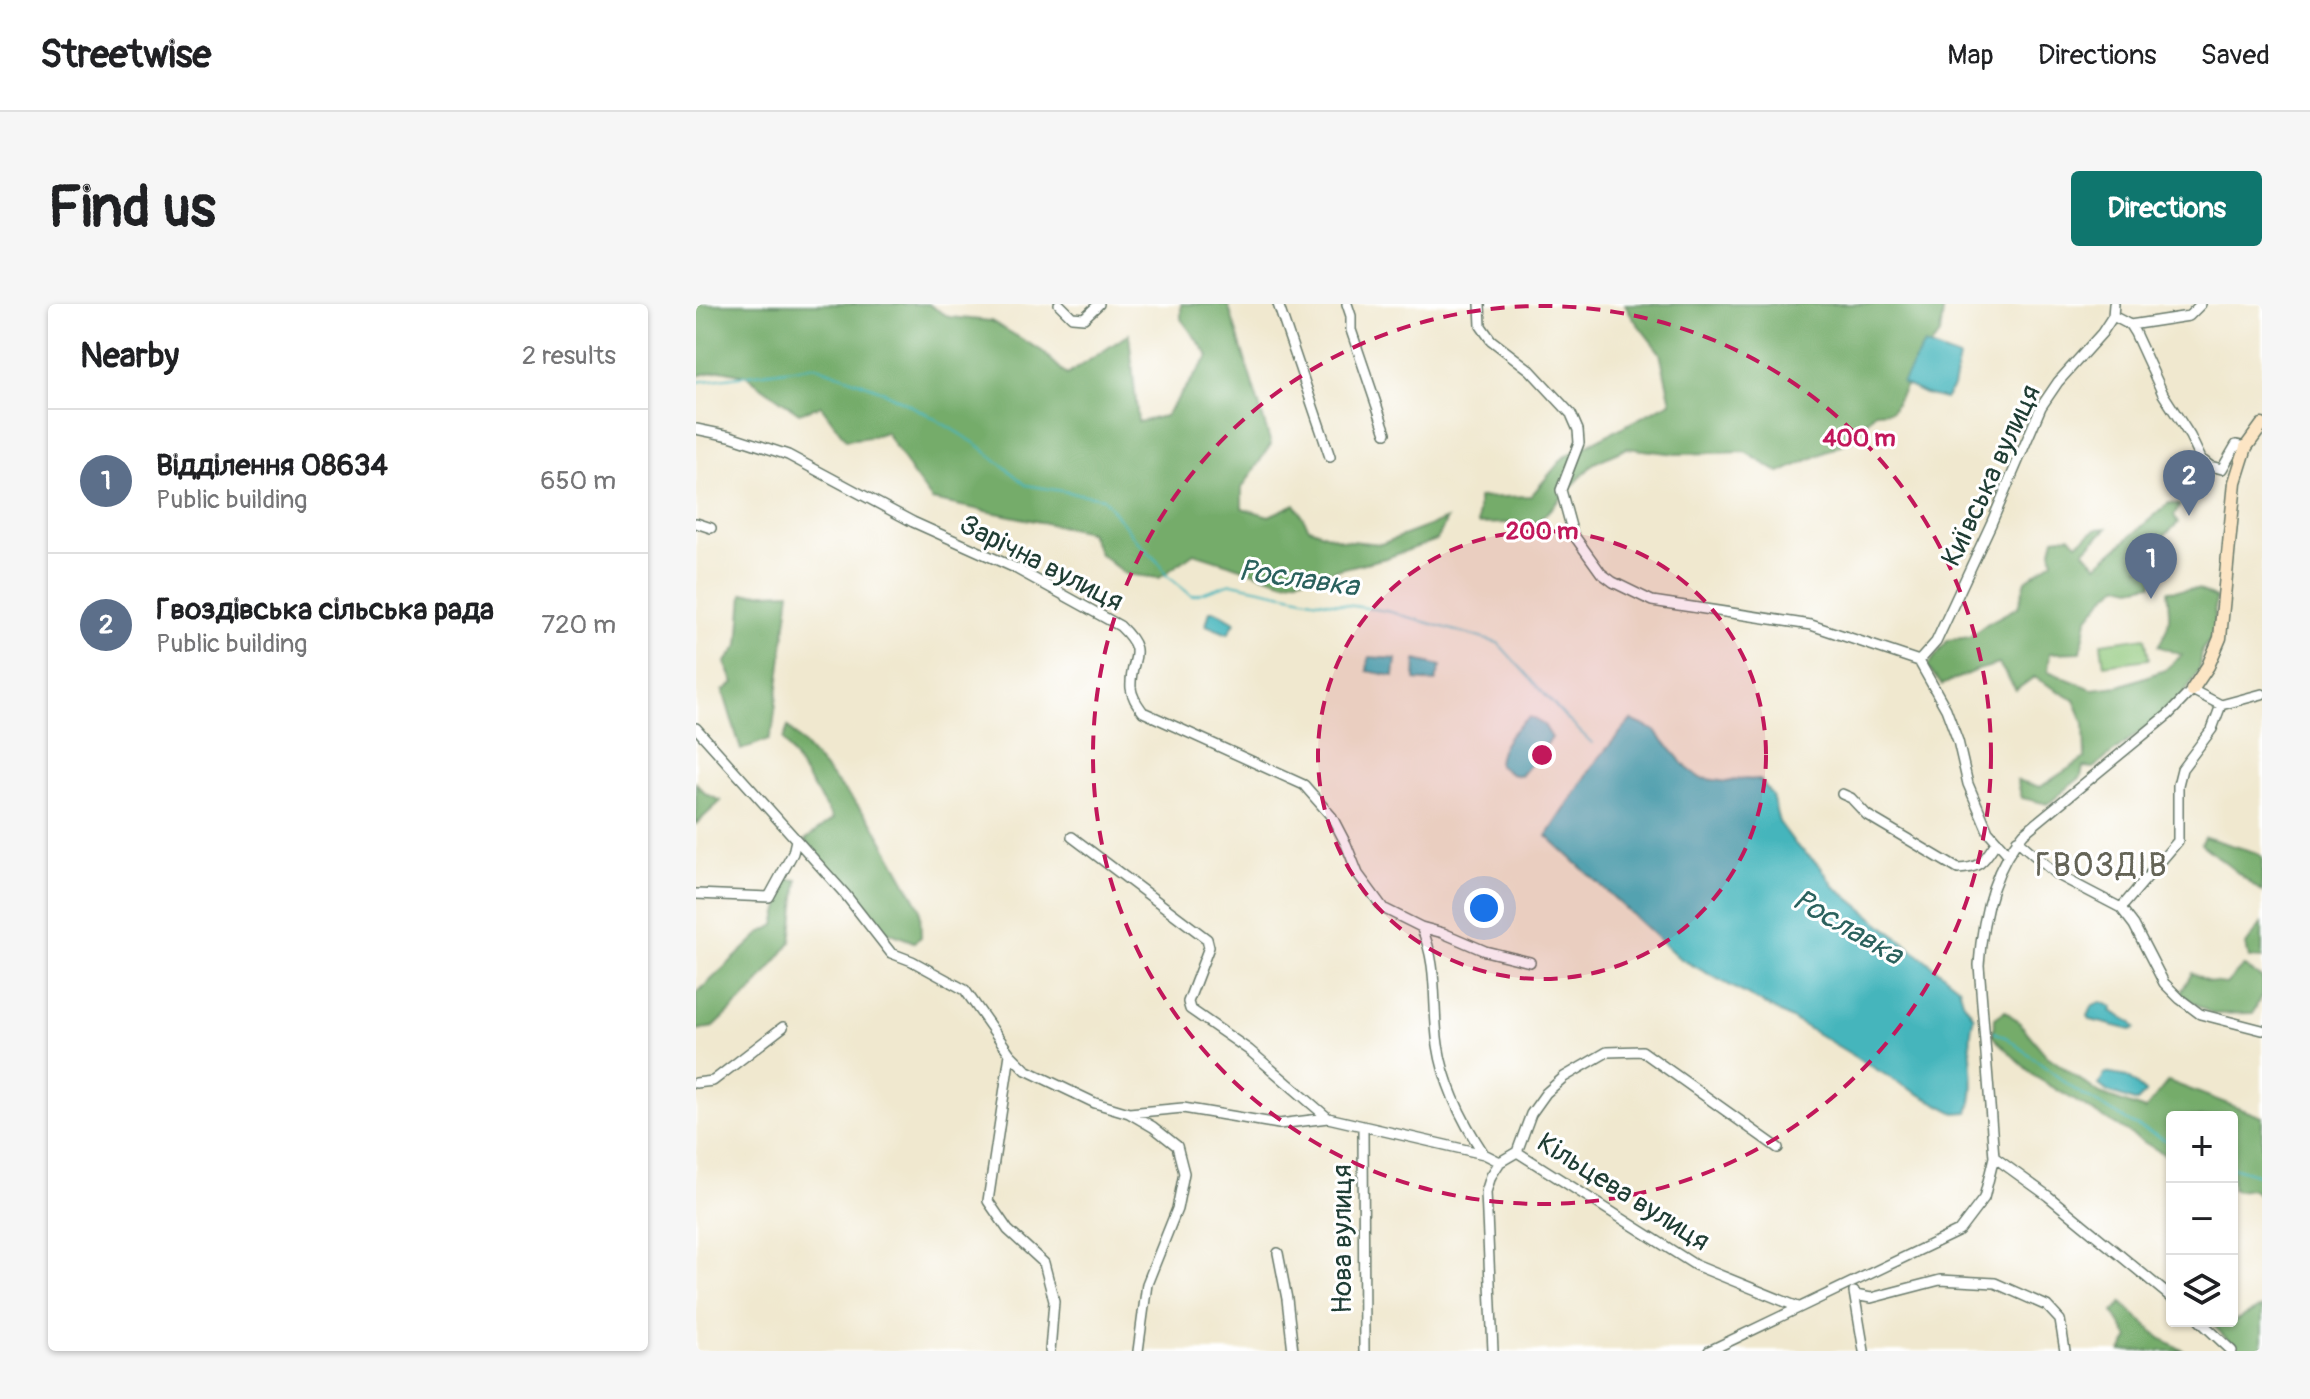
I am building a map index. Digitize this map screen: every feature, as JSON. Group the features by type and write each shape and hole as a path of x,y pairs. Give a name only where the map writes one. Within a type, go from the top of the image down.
{"street":[{"path":"1059,304 1072,317 1084,318 1099,304"},
{"path":"1278,304 1330,457"},
{"path":"1347,304 1351,330 1386,433"},
{"path":"1480,304 1481,326 1485,333 1530,370 1571,414 1578,430 1579,443 1561,490 1573,534 1601,573 1652,601 1811,625 1919,661 1946,709 1958,741 1968,784 1988,831 2008,854"},
{"path":"2114,304 2113,316 2130,325 2163,394 2201,459 2210,466 2222,469 2236,445 2246,447"},
{"path":"2130,325 2189,316 2201,304"},
{"name":"Київська вулиця","path":"1919,661 1936,642 2041,407 2113,316"},
{"path":"1709,1351 1959,1231 1984,1198 1994,1157 1979,965 1992,891 2017,840 2169,714 2192,690 2208,666 2220,638 2235,482 2246,447 2262,425"},
{"name":"Зарічна вулиця","path":"696,429 730,436 788,455 913,522 1013,567 1120,626 1135,643 1138,652 1131,686 1134,699 1143,712 1304,785 1332,817 1358,874 1383,908 1421,927 1485,951 1530,962"},
{"path":"696,523 711,528"},
{"path":"2192,690 2221,705 2262,694"},
{"path":"2121,908 2178,841 2178,785 2182,769 2212,729 2221,705"},
{"path":"696,728 845,894 891,953 965,990 1010,1054 1029,1072 1095,1103 1129,1113 1177,1146 1184,1173 1177,1209 1147,1284 1138,1351"},
{"path":"1842,794 1851,798 1867,815 1958,869 1973,868 1985,859 1997,841"},
{"path":"1072,837 1207,939 1209,947 1188,1002 1190,1009 1249,1050 1328,1118"},
{"path":"696,894 769,897 793,853 796,840"},
{"path":"2017,840 2056,874 2121,908 2134,925 2164,983 2180,999 2200,1014 2262,1030"},
{"path":"1421,927 1428,941 1438,1045 1451,1094 1484,1154"},
{"path":"696,1083 713,1081 783,1027"},
{"name":"Кільцева вулиця","path":"1778,1148 1642,1051 1619,1051 1607,1052 1564,1077 1546,1093 1531,1114 1517,1152 1695,1265 1798,1307"},
{"path":"1010,1054 988,1201 1008,1230 1044,1263 1054,1301 1050,1351"},
{"path":"1129,1113 1183,1108 1279,1124 1328,1118 1484,1154 1500,1162"},
{"name":"Нова вулиця","path":"1363,1126 1364,1351"},
{"path":"1493,1351 1486,1192 1500,1162 1517,1152"},
{"path":"1994,1157 2048,1196 2166,1293"},
{"path":"1278,1253 1293,1351"},
{"path":"1855,1295 1871,1298 1940,1280 1995,1283 2047,1306 2060,1320 2065,1351"},
{"path":"1853,1281 1864,1351"},
{"path":"2206,1327 2232,1351"}],"green space":[{"path":"696,304 928,304 949,317 991,321 1042,351 1067,375 1129,334 1138,422 1165,416 1209,356 1181,319 1181,304 1228,304 1271,444 1242,488 1242,508 1269,516 1295,504 1309,528 1341,540 1381,544 1447,519 1437,540 1386,558 1285,582 1194,553 1159,578 1125,574 1100,554 1089,532 932,500 886,432 846,440 821,406 799,413 745,375 721,370 696,376"},
{"path":"1625,304 1944,304 1940,334 1921,358 1892,411 1875,412 1852,440 1780,473 1745,452 1676,454 1627,448 1594,463 1538,522 1478,524 1478,498 1531,496 1564,457 1671,402 1660,353"},
{"path":"2169,503 2180,505 2174,516 2178,523 2146,553 2139,568 2154,569 2152,584 2132,588 2119,585 2087,619 2081,652 2050,653 2048,671 2092,689 2119,686 2165,670 2182,655 2158,646 2169,620 2167,591 2198,589 2216,598 2216,633 2202,650 2200,668 2187,690 2166,712 2093,768 2083,767 2081,777 2048,804 2022,798 2017,780 2040,787 2085,758 2084,723 2074,700 2034,677 2016,690 1999,664 1942,685 1927,667 1948,640 1969,637 2018,607 2026,580 2053,560 2051,550 2054,538 2070,536 2077,543 2097,529 2107,528 2084,551 2097,565"},
{"path":"790,592 773,727 769,739 741,750 723,691 734,683 725,663 739,645 743,594"},
{"path":"2145,637 2149,659 2104,665 2101,643"},
{"path":"788,727 872,822 920,908 921,937 914,942 883,930 805,840 833,819 783,740"},
{"path":"696,783 706,794 721,801 696,824"},
{"path":"2205,837 2262,857 2262,892 2201,844"},
{"path":"787,879 798,880 791,942 753,990 714,1027 696,1030 696,994 761,933 775,925"},
{"path":"2262,923 2262,959 2249,958 2246,945"},
{"path":"2243,966 2262,978 2262,994 2253,1013 2212,1014 2180,994 2192,973 2210,982 2226,984"},
{"path":"2005,1011 2018,1021 2046,1055 2100,1094 2145,1110 2168,1081 2262,1117 2262,1198 2252,1189 2238,1191 2238,1111 2166,1111 2166,1155 2034,1076 1992,1036 1995,1018"},
{"path":"2122,1303 2160,1338 2184,1351 2121,1351 2129,1338 2113,1312"},
{"path":"2262,1307 2262,1351 2239,1351 2215,1327 2238,1327 2238,1319"}],"water":[{"path":"1924,345 1959,358 1953,387 1945,399 1902,383"},
{"path":"1210,611 1216,611 1235,622 1228,634 1206,625"},
{"path":"1369,657 1396,659 1394,676 1367,671"},
{"path":"1416,660 1441,666 1435,682 1415,680"},
{"path":"1530,717 1544,725 1552,738 1521,776 1511,774 1498,765 1501,751 1513,732"},
{"path":"1631,720 1654,730 1687,768 1700,778 1727,782 1760,780 1772,796 1779,822 1796,845 1820,866 1834,886 1959,987 1963,1001 1974,1017 1971,1029 1973,1089 1968,1112 1955,1113 1904,1086 1801,1024 1679,958 1547,836 1597,760"},
{"path":"2101,1002 2113,1007 2111,1011 2131,1022 2135,1028 2131,1030 2091,1020 2088,1016 2093,1005"},
{"path":"2105,1073 2127,1077 2146,1093 2137,1102 2108,1092 2099,1085"}],"waterway":[{"name":"Рославка","path":"696,382 816,366 878,389 978,445 1026,485 1103,498 1137,541 1161,565 1166,575 1192,596 1232,583 1387,611 1498,643 1592,743"},
{"name":"Рославка","path":"1994,1032 2007,1038 2075,1090 2166,1140"},
{"name":"Рославка","path":"2238,1169 2262,1176"}],"place":[{"name":"Гвоздівська сільська рада","path":"2189,516"},
{"name":"Відділення 08634","path":"2151,599"}],"district":[{"name":"ГВОЗДІВ","path":"2102,865"}]}
